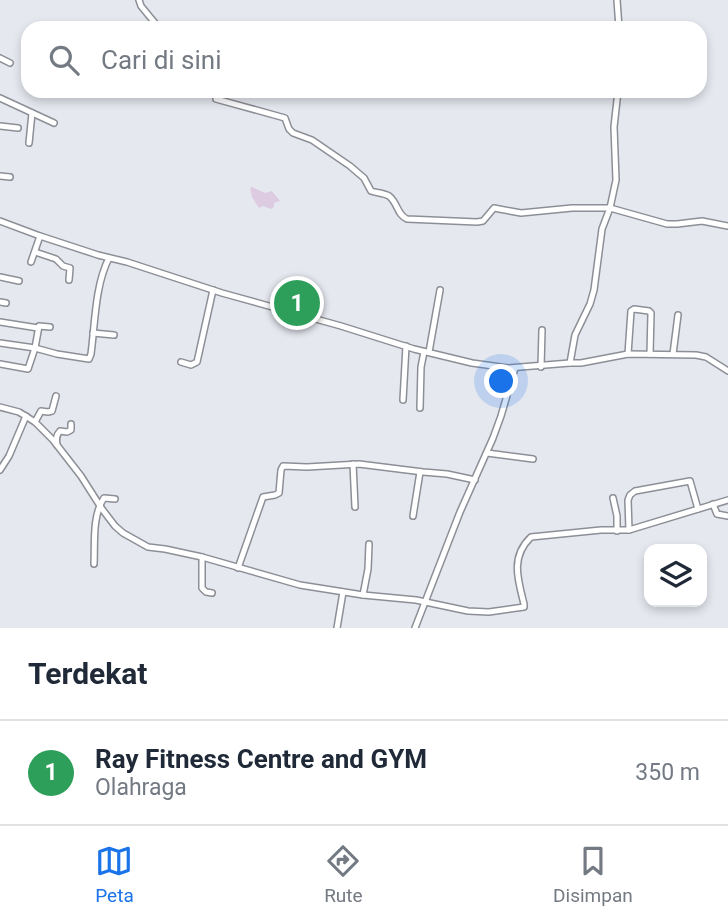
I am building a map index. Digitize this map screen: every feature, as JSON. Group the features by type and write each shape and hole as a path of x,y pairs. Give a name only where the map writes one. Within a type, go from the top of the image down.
{"street":[{"path":"139,0 154,21"},
{"path":"617,0 618,21"},
{"path":"0,58 10,63"},
{"path":"0,98 54,123"},
{"path":"216,98 285,118 293,133 330,151 364,178 371,191 393,200 403,218 477,222 483,221 494,208 521,213 572,208 610,208 667,224 702,221 728,226"},
{"path":"570,363 575,335 594,290 602,229 617,180 614,127 617,98"},
{"path":"29,143 32,113"},
{"path":"0,126 18,128"},
{"path":"0,176 9,177"},
{"path":"0,221 213,290 426,352 481,364 515,368 581,363 628,354 673,354 706,357 728,371"},
{"path":"31,262 40,236"},
{"path":"35,253 54,258 70,268 69,280"},
{"path":"0,343 89,359 103,271 109,258"},
{"path":"0,277 19,281"},
{"path":"181,362 191,365 197,362 213,290"},
{"path":"420,408 421,367 440,290"},
{"path":"628,354 631,312 634,309 651,313 650,354"},
{"path":"673,354 678,314"},
{"path":"0,322 38,328 50,327"},
{"path":"0,364 27,369 35,348 38,328"},
{"path":"541,366 542,330"},
{"path":"93,333 114,335"},
{"path":"403,400 405,346"},
{"path":"572,351 581,363"},
{"path":"415,628 460,512 487,453 515,368"},
{"path":"35,422 41,411 52,411 56,396"},
{"path":"0,407 35,422 57,445 115,526 142,545 202,556 300,586 425,602 475,612 521,608 524,604 517,559 523,545 531,537 629,530 728,500"},
{"path":"0,470 26,416"},
{"path":"57,445 58,433 71,430 71,424"},
{"path":"487,453 533,459"},
{"path":"238,568 263,497 279,493 283,466 353,464 447,474 475,480"},
{"path":"353,464 355,508"},
{"path":"413,516 421,472"},
{"path":"629,530 628,500 635,491 690,481 698,509"},
{"path":"94,564 96,522 100,505 104,498 115,499"},
{"path":"613,498 617,531"},
{"path":"713,504 717,514 728,516"},
{"path":"363,595 369,544"},
{"path":"202,556 202,588 205,592 212,593"},
{"path":"337,628 343,592"}],"shaded area":[{"path":"252,187 265,193 272,191 280,201 274,203 271,209 263,206 259,208 252,197"}],"place":[{"name":"Ray Fitness Centre and GYM","path":"297,303"}]}
